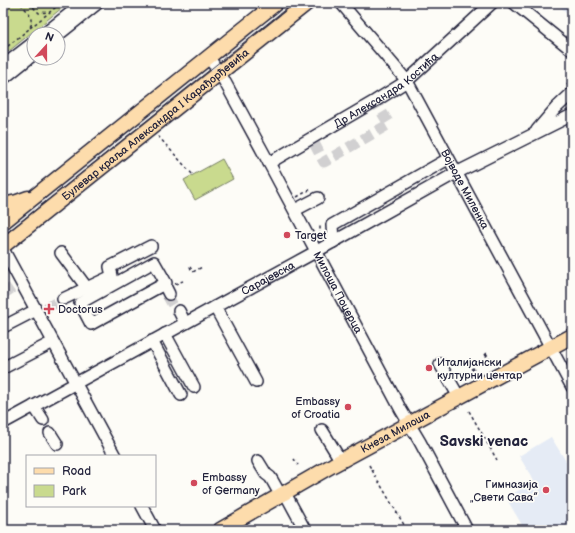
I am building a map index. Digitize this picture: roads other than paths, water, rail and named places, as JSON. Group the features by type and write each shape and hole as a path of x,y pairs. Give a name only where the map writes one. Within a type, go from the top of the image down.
{"main road":[{"name":"Булевар краља Александра I Карађорђевића","path":"3,222 276,3"},
{"name":"Булевар краља Александра I Карађорђевића","path":"3,248 307,3"},
{"path":"3,205 17,202 41,191"},
{"name":"Кнеза Милоша","path":"220,530 283,495 341,460 572,336"}],"street":[{"path":"54,26 83,3"},
{"path":"66,29 98,3"},
{"name":"Војводе Миленка","path":"341,3 407,81 572,387"},
{"name":"Др Александра Костића","path":"269,162 313,141 376,103 407,81 492,3"},
{"path":"514,3 572,50"},
{"path":"3,66 26,48"},
{"name":"Милоша Поцерца","path":"208,57 220,73 269,162 466,530"},
{"path":"3,79 26,60"},
{"name":"Сарајевска","path":"534,134 567,91"},
{"name":"Сарајевска","path":"3,423 456,174 572,114"},
{"path":"333,242 332,225 448,159"},
{"path":"295,210 314,194"},
{"path":"63,299 112,276 110,267 151,246"},
{"path":"3,248 40,310 53,342 114,455"},
{"path":"61,253 87,288"},
{"path":"154,262 168,288 91,324 80,303 154,262"},
{"path":"215,307 256,382"},
{"path":"3,327 40,310"},
{"path":"178,312 184,324"},
{"path":"165,334 194,387"},
{"path":"152,341 181,395"},
{"path":"3,368 53,342"},
{"path":"441,364 461,396"},
{"path":"34,406 43,420"},
{"path":"322,430 341,460"},
{"path":"50,433 56,444"},
{"path":"260,460 305,530"},
{"path":"143,507 155,530"}],"tunnel":[{"path":"314,143 324,162 389,124 378,106"},
{"path":"3,294 13,287"},
{"path":"167,295 177,312"},
{"path":"46,308 63,299"}],"tram line":[{"path":"3,236 293,3"}],"place":[{"name":"Target","path":"287,235"},
{"name":"Doctorus","path":"49,309"},
{"name":"Италијански културни центар","path":"429,368"},
{"name":"Embassy of Croatia","path":"348,407"},
{"name":"Embassy of Germany","path":"194,483"},
{"name":"Гимназија „Свети Сава”","path":"546,490"}],"district":[{"name":"Savski venac","path":"484,441"}]}
